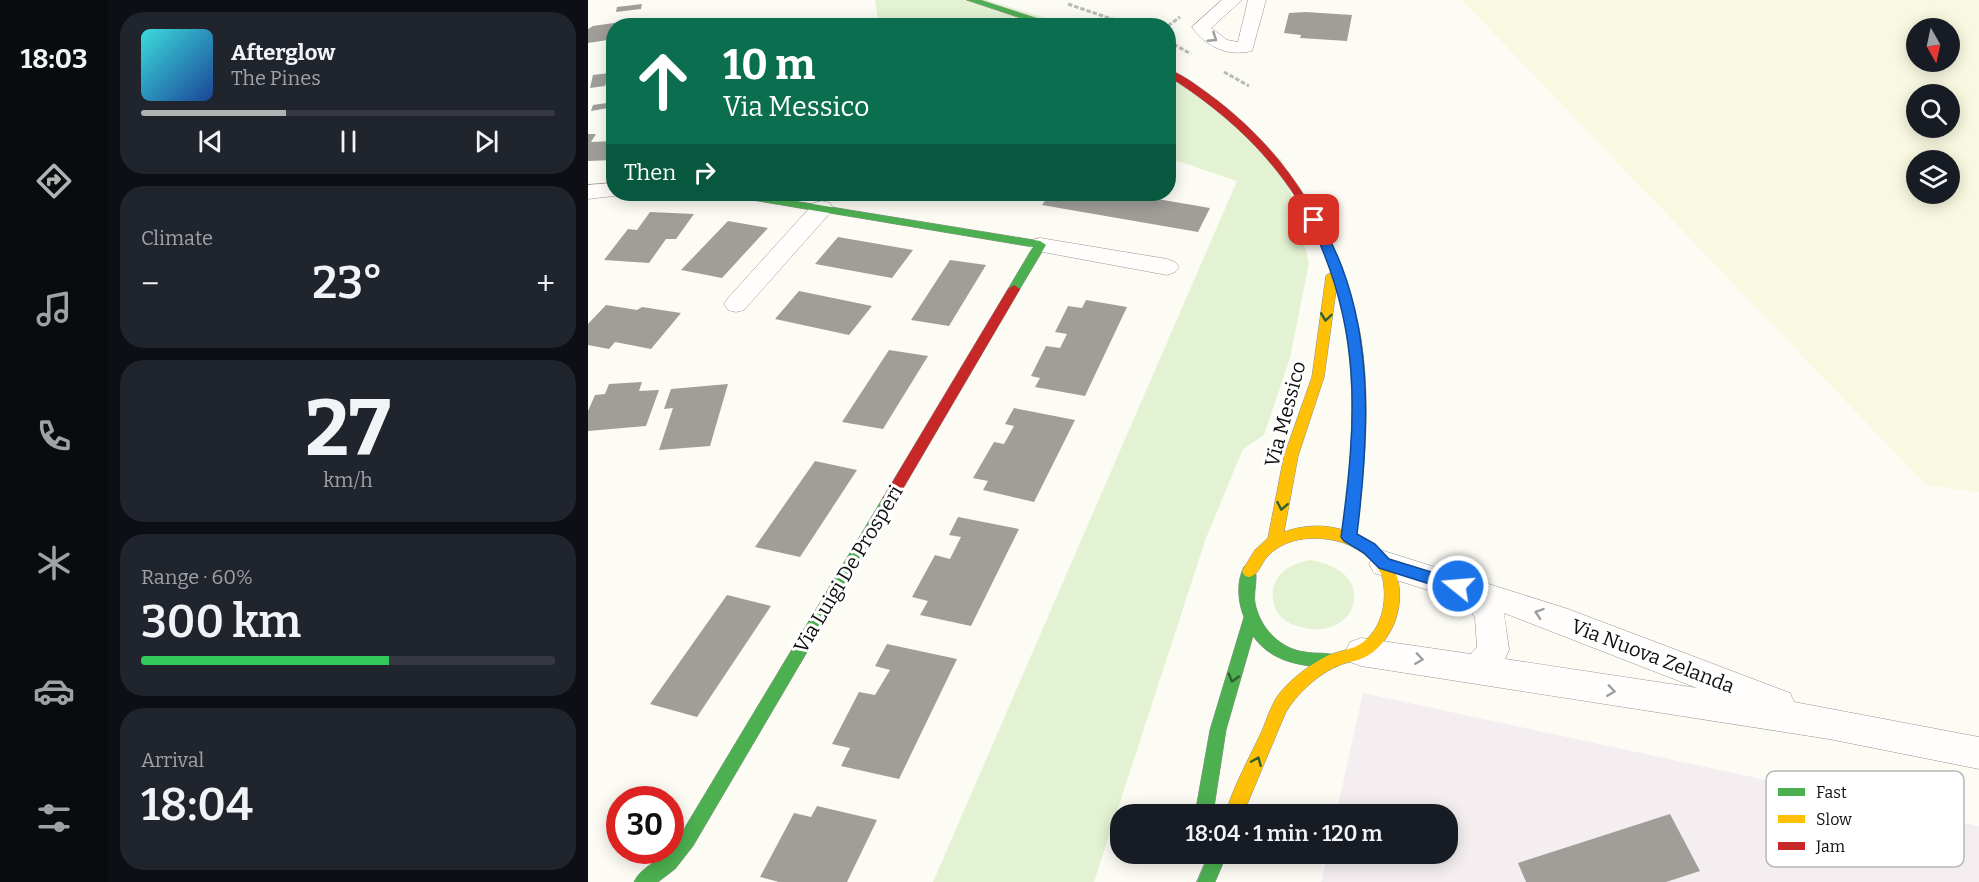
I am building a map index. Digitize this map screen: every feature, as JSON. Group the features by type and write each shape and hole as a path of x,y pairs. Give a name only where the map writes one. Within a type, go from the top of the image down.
{"street":[{"path":"971,0 1030,18"},
{"path":"1233,0 1201,27 1207,37 1238,49 1246,47 1257,0"},
{"path":"1176,77 1239,120 1269,153 1304,201 1334,259 1355,342 1360,376 1358,469 1349,537"},
{"path":"588,192 606,191"},
{"path":"778,201 1167,267"},
{"path":"736,304 822,208"},
{"name":"Via Luigi De Prosperi","path":"643,882 669,863 687,840 1040,245"},
{"name":"Via Messico","path":"1275,542 1291,456 1318,377 1334,259"},
{"path":"1238,804 1284,699 1384,631 1393,613 1394,591 1384,564 1370,549 1337,533 1299,533 1275,542 1257,557 1245,581 1243,600 1249,622 1271,646 1293,657 1346,656"},
{"name":"Via Nuova Zelanda","path":"1384,564 1593,631 1658,660 1829,723"},
{"path":"1477,592 1491,616 1493,650 1480,668"},
{"path":"1206,804 1218,730 1249,622"},
{"name":"Via Nuova Zelanda","path":"1346,656 1480,668 1587,688 1829,723 1979,753"},
{"path":"1206,882 1214,864"}],"path":[{"path":"1063,3 1108,18"}],"shaded area":[{"path":"1363,693 1766,780 1766,867 1964,867 1964,823 1979,826 1979,882 1321,882 1326,864 1458,864 1458,804 1338,804"}],"green space":[{"path":"875,0 987,0 1045,18 878,18"},
{"path":"1462,0 1979,0 1979,492 1926,485"},
{"path":"1176,76 1282,160 1309,263 1290,358 1264,435 1243,449 1206,538 1119,804 1110,804 1110,833 1094,882 933,882 1237,181 1176,160"},
{"path":"1310,560 1333,567 1347,578 1354,591 1353,605 1346,617 1333,626 1316,629 1294,625 1283,618 1275,607 1273,589 1280,575 1293,565"}],"building":[{"path":"642,4 641,9 616,12 617,7"},
{"path":"1289,13 1352,15 1347,41 1300,38 1301,35 1284,33"},
{"path":"606,24 606,40 588,43 588,29"},
{"path":"606,73 605,86 590,88 593,75"},
{"path":"606,103 606,108 591,111 593,105"},
{"path":"588,134 596,134 591,142 606,141 606,160 588,161"},
{"path":"1045,201 1169,201 1210,208 1198,232 1042,205"},
{"path":"650,212 694,214 676,239 666,239 649,263 604,260 628,229 637,230"},
{"path":"728,221 768,228 722,278 681,270"},
{"path":"838,237 913,250 892,278 815,264"},
{"path":"950,260 986,265 949,326 911,320"},
{"path":"799,291 872,306 849,335 775,319"},
{"path":"1086,300 1127,307 1085,396 1035,387 1040,378 1031,376 1046,346 1060,348 1067,334 1055,332 1068,306 1082,308"},
{"path":"606,305 637,310 642,307 681,313 651,349 615,342 609,349 588,345 588,324"},
{"path":"889,350 928,356 883,429 842,422"},
{"path":"642,382 639,391 659,390 646,426 588,431 588,411 595,395 605,394 609,384"},
{"path":"728,384 710,446 659,450 673,408 664,409 671,389"},
{"path":"1014,408 1075,420 1034,502 983,490 988,481 973,478 994,442 1004,444 1014,426 1005,424"},
{"path":"815,461 857,470 800,557 755,547"},
{"path":"958,517 1019,529 971,626 920,615 928,601 912,597 935,555 950,559 961,537 949,535"},
{"path":"727,595 771,606 697,717 650,704"},
{"path":"887,644 957,659 899,779 841,766 850,748 832,744 859,692 875,695 890,670 875,666"},
{"path":"817,806 877,820 847,882 779,882 760,877 794,813 811,817"},
{"path":"1670,814 1700,871 1666,882 1526,882 1518,863"}],"traffic: fast":[{"path":"971,0 1030,18"},
{"path":"776,201 1040,245 1014,289"},
{"path":"643,882 669,863 687,840 889,500"},
{"path":"1249,571 1246,598 1249,611 1260,634 1281,651 1294,657 1332,661"},
{"path":"1206,804 1218,730 1249,622"},
{"path":"1206,882 1214,864"}],"traffic: slow":[{"path":"1275,542 1291,456 1318,377 1332,276"},
{"path":"1349,537 1360,426 1358,371 1350,316"},
{"path":"1238,804 1283,702 1319,669 1335,660 1364,650 1374,641 1389,617 1393,589 1387,569 1375,554 1358,542 1338,535 1317,532 1296,534 1276,541 1261,554 1249,571"}],"traffic: jam":[{"path":"1176,77 1233,118 1261,144 1285,174 1306,206 1324,240 1339,277 1350,316"},
{"path":"889,500 1014,289"}],"route":[{"path":"1314,220 1334,259 1355,342 1360,376 1358,469 1349,537 1370,549 1384,564 1458,586"}]}
